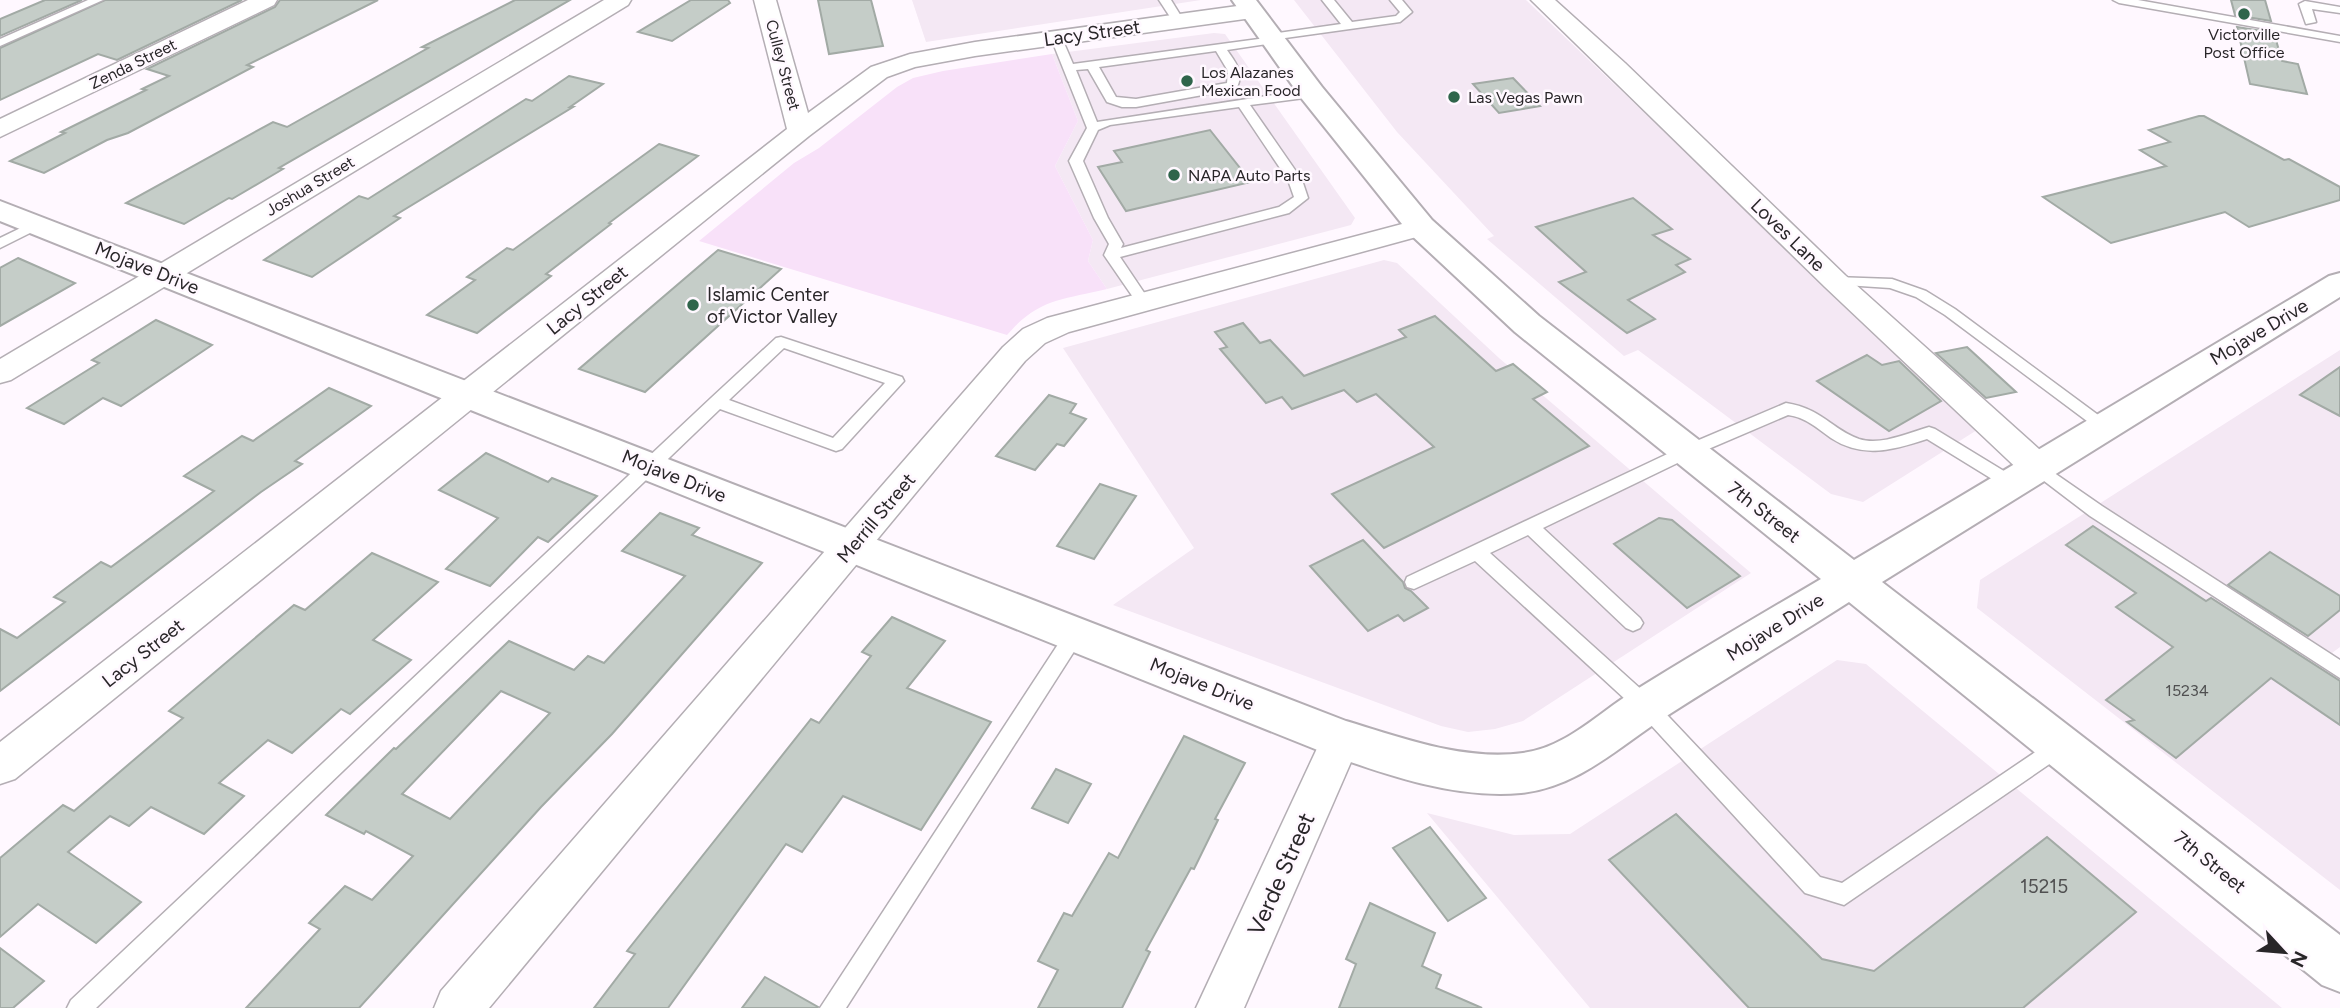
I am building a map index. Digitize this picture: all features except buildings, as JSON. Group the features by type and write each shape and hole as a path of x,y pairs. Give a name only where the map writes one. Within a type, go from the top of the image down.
{"main road":[{"name":"7th Street","path":"1248,6 1312,93 1421,227 1527,324 2340,967"},
{"name":"Mojave Drive","path":"0,210 1341,739 1457,772 1494,776 1539,771 1583,751 1646,706 2340,282"}],"street":[{"name":"Zenda Street","path":"0,129 266,0"},
{"name":"Joshua Street","path":"0,373 620,0"},
{"name":"Culley Street","path":"765,0 800,131"},
{"name":"Loves Lane","path":"1542,0 1617,68 1835,281 2024,475"},
{"name":"Lacy Street","path":"0,766 800,131 880,72 910,61 1057,38 1172,11 1248,6"},
{"name":"Merrill Street","path":"458,1008 1014,354 1034,336 1058,325 1142,300 1421,227"},
{"name":"Verde Street","path":"1220,1008 1341,739"}],"lane":[{"path":"0,43 97,0"},
{"path":"1328,0 1349,26"},
{"path":"1068,68 1400,19 1406,12 1396,0"},
{"path":"2119,0 2340,39"},
{"path":"2310,22 2304,2 2340,10"},
{"path":"1057,38 1093,128"},
{"path":"1092,65 1111,99 1122,103 1136,103 1232,86 1235,73 1219,47"},
{"path":"1111,255 1116,244 1101,218 1076,161 1093,128 1107,122 1312,93"},
{"path":"1111,255 1284,210 1301,198 1295,180 1242,103"},
{"path":"0,244 37,225"},
{"path":"1111,255 1142,300"},
{"path":"1835,281 1892,284 1922,294 2105,426"},
{"path":"79,1008 780,342 896,381 836,445 717,402"},
{"path":"1414,582 1686,452 1786,409 1803,410 1855,443 1884,445 1929,432 2024,475 2096,511 2340,670"},
{"path":"1530,527 1633,623"},
{"path":"1477,552 1646,706 1812,886 1844,894 2060,746"},
{"path":"832,1008 1075,634"}],"shaded area":[{"path":"912,0 1201,0 926,42"},
{"path":"1294,0 1526,0 1977,430 1863,502 1831,494 1638,350 1624,356 1487,239 1494,236 1397,132"},
{"path":"1214,33 1225,34 1355,218 1351,225 1107,289 1088,261 1093,240 1055,166 1078,121 1052,54"},
{"path":"1052,54 1078,121 1055,166 1093,240 1088,261 1107,289 1041,307 1007,335 699,241 794,163 819,148 897,87 913,78"},
{"path":"1384,260 1397,263 1499,358 1751,573 1523,721 1495,729 1468,732 1441,726 1113,605 1194,548 1063,348"},
{"path":"2340,350 2340,647 2332,653 2340,659 2340,890 1977,608 1980,580"},
{"path":"1837,660 1866,664 2282,1008 1590,1008 1427,813 1514,835 1570,834"}],"place":[{"name":"Victorville Post Office","path":"2244,14"},
{"name":"Los Alazanes Mexican Food","path":"1187,81"},
{"name":"Las Vegas Pawn","path":"1454,97"},
{"name":"NAPA Auto Parts","path":"1174,175"},
{"name":"Islamic Center of Victor Valley","path":"693,305"}]}
